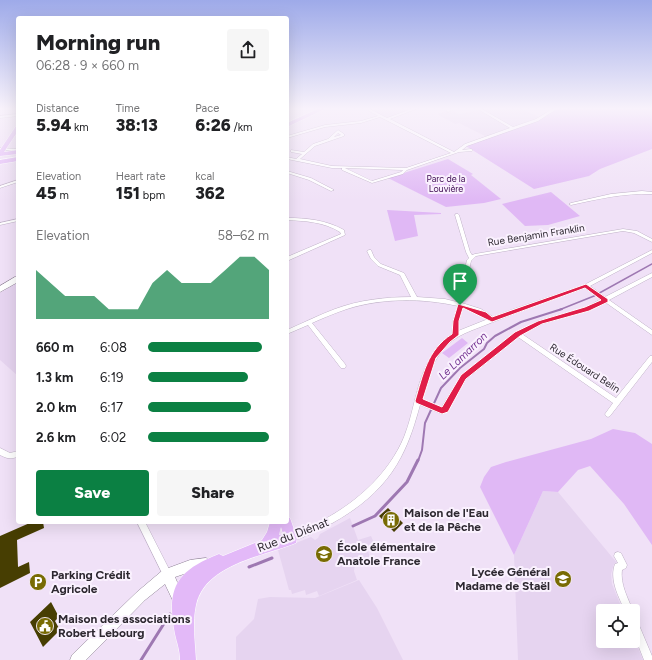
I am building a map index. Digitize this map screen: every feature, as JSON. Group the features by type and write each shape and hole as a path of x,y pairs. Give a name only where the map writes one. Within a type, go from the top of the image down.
{"main road":[{"path":"1,153 8,139"},
{"path":"1,153 16,154"},
{"path":"1,153 16,154"},
{"path":"0,289 16,281"},
{"path":"266,546 273,536 276,524"},
{"path":"287,524 291,538"},
{"name":"Rue du Diénat","path":"197,578 213,563 234,558 291,538"},
{"name":"Rue du Diénat","path":"197,578 234,558"},
{"path":"77,660 141,596 167,574 190,566 213,563"},
{"path":"167,574 178,600 188,660"},
{"path":"178,600 197,578"},
{"path":"188,660 189,605 197,578"}],"street":[{"path":"297,160 314,145 330,139"},
{"path":"426,139 454,153"},
{"path":"459,151 466,145 484,139"},
{"path":"289,158 341,168 406,169 459,151 471,150"},
{"path":"292,151 304,153"},
{"path":"341,168 372,182 402,173 406,169"},
{"path":"289,173 310,178 332,190"},
{"path":"0,187 16,182"},
{"path":"571,204 604,196 639,192 652,193"},
{"path":"455,335 456,321 471,257 468,252 457,215"},
{"path":"289,219 316,222 339,229 342,231 343,235 289,258"},
{"path":"0,224 16,220"},
{"name":"Rue Benjamin Franklin","path":"471,257 623,230 635,232 652,241"},
{"path":"369,251 372,257 380,265 402,274 415,299"},
{"name":"Rue du Diénat","path":"291,538 335,519 357,502 382,478 398,456 407,438 433,357 447,340 492,319 586,286 652,251"},
{"path":"418,401 439,410 445,409 464,377 518,334 540,322 587,309 652,275"},
{"path":"586,286 652,333"},
{"path":"289,331 355,305 415,299 450,302 484,314 492,319"},
{"path":"309,323 343,366"},
{"name":"Rue Édouard Belin","path":"518,334 617,402 652,358"},
{"path":"608,414 617,402"},
{"path":"0,451 9,456 16,454"},
{"path":"142,524 167,574"},
{"path":"618,556 623,565 618,567 618,584 626,604"},
{"path":"640,638 649,660"}],"shaded area":[{"path":"16,283 16,374 0,360 0,293"},
{"name":"Lycée Général Madame de Staël","path":"543,491 558,492 617,563 614,564 611,574 612,584 620,604 596,604 596,648 638,648 643,660 518,660 514,555"},
{"name":"École élémentaire Anatole France","path":"350,518 358,540 371,536 375,545 367,548 370,557 355,564 354,571 357,580 319,596 317,591 306,595 305,590 292,594 291,590 289,590 278,550 311,537 315,540 320,534"},
{"path":"359,580 377,608 403,660 236,660 236,637 254,619 258,599 270,597 315,598"}],"green space":[{"path":"487,139 652,139 652,149 600,169 589,176 534,189 466,146"},
{"name":"Parc de la Louvière","path":"448,159 473,174 471,175 501,199 484,203 446,207 388,178"},
{"path":"551,192 580,216 548,225 525,226 502,204"},
{"path":"387,210 441,214 414,215 418,236 395,241"},
{"path":"462,338 468,343 449,358 442,353"},
{"path":"613,429 635,433 652,444 652,545 624,504 590,466 578,470 558,492 543,491 514,555 480,487 484,477 491,467 591,439"}],"building":[{"name":"Maison de l'Eau et de la Pêche","path":"388,508 403,523 394,532 379,516"},
{"path":"27,524 43,524 44,528 17,540 18,567 29,562 30,573 0,588 0,536"},
{"name":"Maison des associations Robert Lebourg","path":"51,602 59,617 55,621 60,630 43,647 30,622"}],"waterway":[{"name":"Le Lamarron","path":"560,310 594,296 652,264"},
{"name":"Le Lamarron","path":"418,461 422,450 425,423 441,388 460,368 484,349 487,343 495,336 521,322 560,310"},
{"name":"Le Lamarron","path":"353,526 375,516 407,482 418,460"},
{"name":"Le Lamarron","path":"249,567 272,558"},
{"name":"Le Lamarron","path":"141,660 170,614"}],"place":[{"name":"Maison de l'Eau et de la Pêche","path":"391,520"},
{"name":"École élémentaire Anatole France","path":"324,554"},
{"name":"Lycée Général Madame de Staël","path":"563,579"},
{"name":"Parking Crédit Agricole","path":"38,582"},
{"name":"Maison des associations Robert Lebourg","path":"45,626"}],"route":[{"path":"586,286 606,300 587,309 540,322 518,334 464,377 445,409 442,411 418,401 429,364 447,340 455,335 456,321 460,305 484,314 492,319 542,300 586,286"}]}
